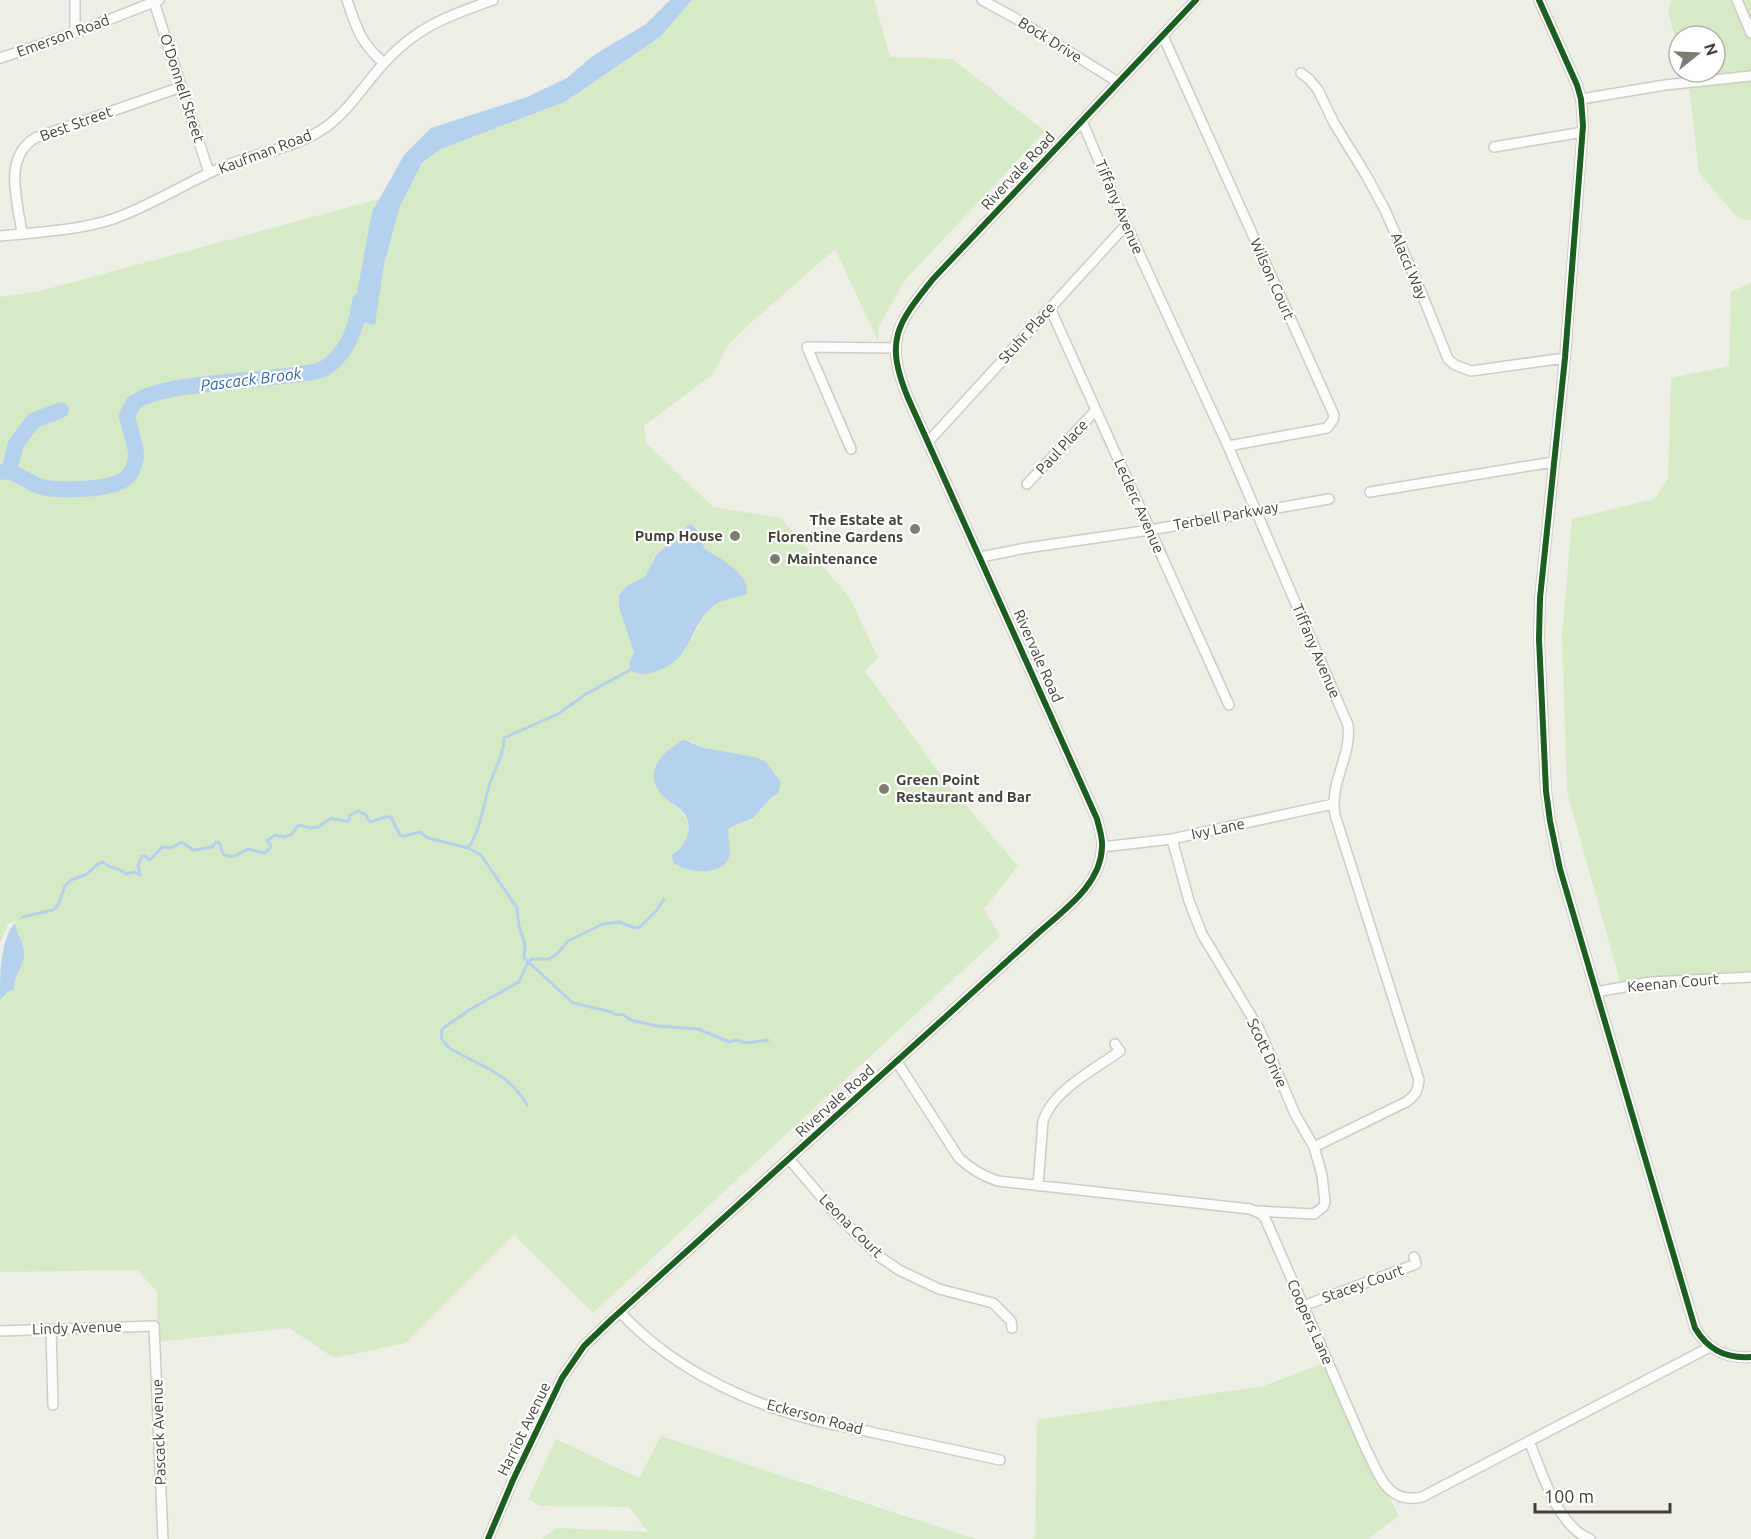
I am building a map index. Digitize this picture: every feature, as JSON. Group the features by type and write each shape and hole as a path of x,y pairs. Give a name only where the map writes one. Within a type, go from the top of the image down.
{"street":[{"path":"75,0 75,33"},
{"path":"347,0 360,37 384,63"},
{"name":"Kaufman Road","path":"0,236 71,229 113,218 133,211 221,167 296,142 326,127 340,115 384,63 406,42 429,26 494,0"},
{"name":"Bock Drive","path":"982,0 1118,82"},
{"name":"Rivervale Road","path":"674,1263 1087,888 1097,870 1102,847 1093,808 901,383 894,348 902,320 933,279 1196,0"},
{"path":"1539,0 1577,85 1581,99 1583,132 1565,358 1540,598 1538,669 1546,791 1556,851 1695,1328 1710,1347 1727,1356 1751,1357"},
{"path":"1737,0 1751,33"},
{"name":"Emerson Road","path":"0,58 75,33 157,1"},
{"name":"O'Donnell Street","path":"157,1 209,173"},
{"name":"Wilson Court","path":"1163,36 1334,415 1334,420 1327,428 1228,446"},
{"name":"Alacci Way","path":"1301,73 1318,90 1334,123 1385,210 1448,359 1455,365 1471,371 1565,358"},
{"path":"1581,99 1665,85 1751,76"},
{"name":"Best Street","path":"22,234 14,173 17,157 27,143 35,138 182,87"},
{"name":"Tiffany Avenue","path":"1082,121 1126,225 1228,446 1348,725 1348,741 1334,790 1335,815 1419,1080 1418,1088 1411,1098 1314,1147"},
{"path":"1494,147 1583,132"},
{"name":"Stuhr Place","path":"928,442 1126,225"},
{"name":"Leclerc Avenue","path":"1050,308 1229,705"},
{"path":"851,449 807,347 894,348"},
{"name":"Paul Place","path":"1028,484 1096,410"},
{"path":"1370,492 1553,462"},
{"name":"Terbell Parkway","path":"981,557 1329,499"},
{"name":"Ivy Lane","path":"1102,847 1172,839 1333,804"},
{"name":"Scott Drive","path":"1172,839 1198,926 1259,1029 1295,1114 1314,1147 1322,1174 1325,1202 1323,1208 1314,1214 1256,1211"},
{"name":"Keenan Court","path":"1596,992 1651,982 1751,977"},
{"path":"1038,1186 1043,1121 1046,1111 1059,1095 1120,1051 1115,1044"},
{"path":"897,1062 952,1149 968,1167 977,1173 998,1181 1256,1211"},
{"name":"Leona Court","path":"789,1159 836,1213 880,1257 909,1275 939,1289 993,1303 1011,1321 1012,1328"},
{"name":"Coopers Lane","path":"1256,1211 1265,1218 1366,1449 1383,1482 1391,1492 1406,1498 1422,1497 1710,1347"},
{"name":"Stacey Court","path":"1303,1306 1416,1264 1414,1257"},
{"name":"Harriot Avenue","path":"488,1539 513,1480 562,1378 584,1346 674,1263"},
{"name":"Eckerson Road","path":"620,1312 640,1333 689,1368 734,1392 772,1408 831,1424 1000,1460"},
{"name":"Lindy Avenue","path":"0,1331 154,1326"},
{"name":"Pascack Avenue","path":"154,1326 163,1539"},
{"path":"51,1329 53,1406"},
{"path":"1528,1441 1561,1513 1576,1531 1590,1539"}],"green space":[{"path":"692,0 874,0 890,57 952,59 1045,131 905,280 879,326 878,341 835,249 727,346 714,373 644,426 646,443 713,507 781,518 850,598 878,658 865,671 949,786 1018,866 984,909 1000,936 593,1313 514,1235 406,1343 334,1358 289,1328 157,1342 157,1291 137,1270 0,1272 0,1000 17,980 21,955 20,938 17,935 15,922 21,918 8,924 0,943 0,297 40,291 379,199 441,149 566,102 660,37","holes":["697,527 706,550 715,555 746,595 716,604 704,617 692,639 629,664 634,652 627,586 646,577 655,555 684,528","691,741 716,751 751,757 771,770 781,782 776,796 769,800 753,819 729,828 729,839 722,867 706,870 690,867 672,855 680,849 688,836 688,822 679,809 672,804"]},
{"path":"1672,0 1751,0 1751,220 1738,218 1699,173 1687,84 1727,84 1727,24 1671,24 1668,11"},
{"path":"1751,283 1751,971 1622,988 1567,792 1562,636 1572,519 1654,499 1668,479 1671,378 1729,366 1731,292"},
{"path":"1322,1364 1399,1516 1368,1539 1032,1539 1035,1537 1037,1420 1263,1386"},
{"path":"661,1436 975,1539 541,1539 556,1528 648,1532 629,1507 540,1506 528,1499 556,1439 639,1478"}],"water":[{"path":"670,0 692,0 660,37 565,102 441,149 422,163 400,206 384,264 375,325 352,320 372,212 404,155 431,128 527,97 567,78 594,55 646,24"},
{"path":"690,524 699,532 706,550 734,568 745,581 746,595 723,601 711,608 698,625 684,651 668,666 650,673 633,672 629,664 634,652 619,607 619,595 627,586 645,577 656,555"},
{"path":"684,740 704,748 755,757 765,761 781,782 779,792 753,818 729,828 729,857 719,868 712,870 694,871 673,862 672,855 682,846 688,835 687,817 664,797 654,780 654,772 662,757"},
{"path":"15,923 24,956 14,990 9,991 0,1000 3,951 6,939"}],"waterway":[{"name":"Pascack Brook","path":"0,472 17,474 36,485 50,488 86,489 120,482 131,473 136,459 127,416 133,404 164,391 322,369 333,362 345,347 354,329 360,301"},
{"path":"9,470 16,444 33,421 61,410"},
{"path":"468,848 478,826 504,738 558,714 586,694 630,670"},
{"path":"22,917 53,910 58,905 65,886 71,880 87,874 103,862 126,874 134,872 140,875 138,866 142,856 150,860 162,847 171,848 182,842 193,850 212,847 219,842 223,854 231,857 248,849 265,853 271,847 267,841 275,835 284,837 291,835 299,825 310,828 319,827 333,818 349,821 350,815 358,811 365,814 370,822 391,817 400,835 420,832 428,838 468,848 481,855 517,908 519,926 525,945 524,958 573,1003 624,1015 631,1020 657,1026 698,1029 729,1042 737,1040 746,1043 768,1040"},
{"path":"527,1105 511,1084 502,1077 448,1047 441,1038 442,1029 469,1010 519,982 528,962 532,959 549,959 558,953 568,941 603,924 619,922 635,928 640,927 664,899"}],"cycle path":[{"path":"488,1539 513,1480 562,1378 584,1346 1068,907 1088,886 1095,874 1100,861 1102,844 1097,819 908,398 901,378 896,347 903,321 933,279 1196,0"},
{"path":"1539,0 1577,85 1581,99 1583,126 1565,358 1540,598 1539,639 1546,791 1550,821 1560,869 1695,1328 1700,1336 1718,1352 1751,1357"}],"place":[{"name":"The Estate at Florentine Gardens","path":"915,529"},
{"name":"Pump House","path":"735,536"},
{"name":"Maintenance","path":"775,559"},
{"name":"Green Point Restaurant and Bar","path":"884,789"}]}
